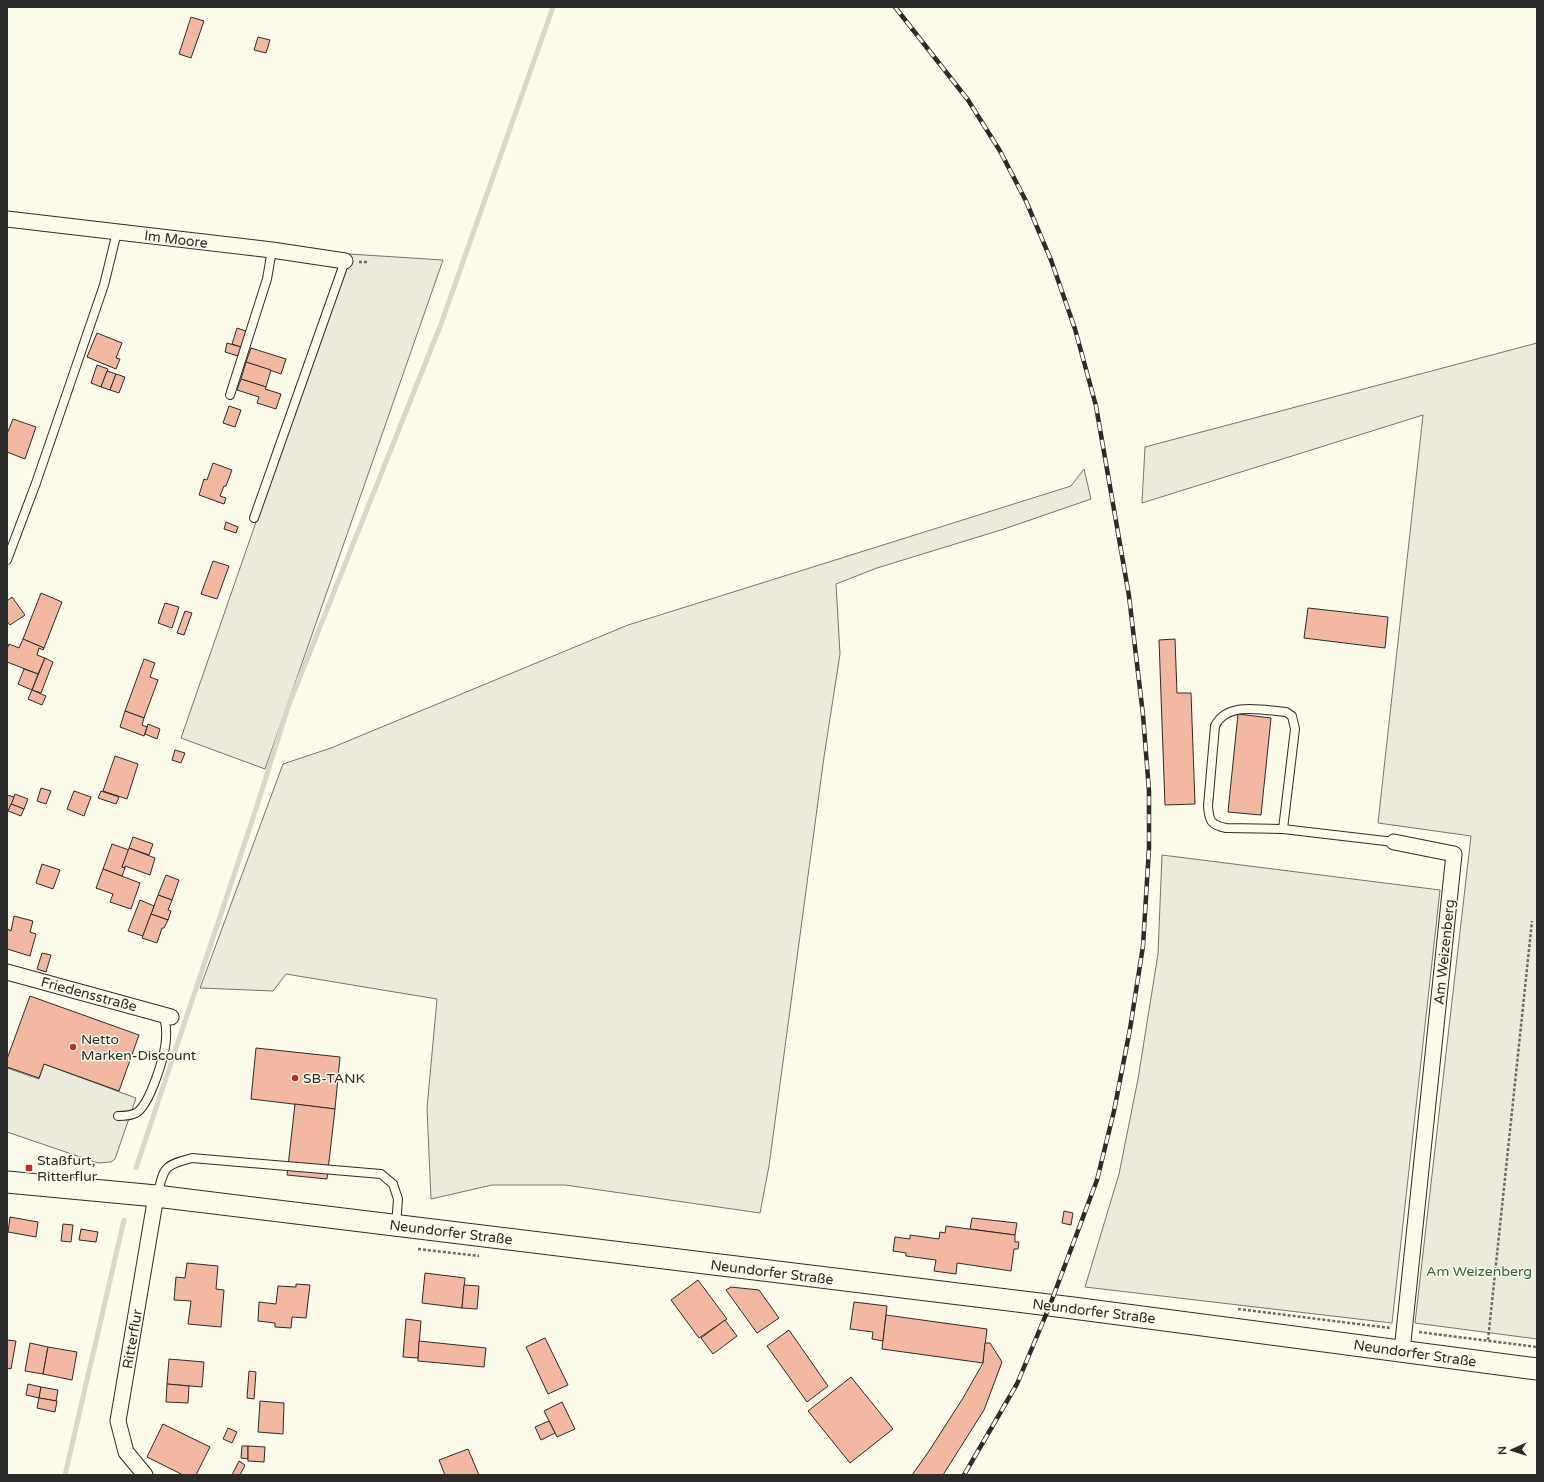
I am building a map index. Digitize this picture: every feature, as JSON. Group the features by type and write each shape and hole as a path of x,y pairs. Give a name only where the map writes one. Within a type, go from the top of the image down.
{"main road":[{"name":"Neundorfer Straße","path":"7,1182 156,1196 1066,1307 1537,1369"}],"street":[{"name":"Im Moore","path":"7,219 272,250 345,261"},
{"name":"Am Weizenberg","path":"1394,842 1454,854 1402,1351"},
{"name":"Friedensstraße","path":"7,972 167,1016"},
{"name":"Ritterflur","path":"145,1475 126,1452 118,1421 156,1196"}],"lane":[{"path":"7,560 36,483 104,285 117,232"},
{"path":"230,395 267,279 272,250"},
{"path":"254,518 345,261"},
{"path":"1282,829 1295,729 1292,716 1286,712 1234,709 1218,719 1215,726 1208,806 1209,817 1212,823 1218,827 1226,828 1282,829 1394,842"},
{"path":"118,1116 126,1116 136,1113 144,1106 164,1052 167,1016"},
{"path":"156,1196 164,1171 172,1163 192,1158 381,1174 393,1184 398,1199 396,1226"}],"path":[{"path":"1484,1362 1488,1340 1532,921"}],"green space":[{"path":"349,254 443,260 265,769 181,738"},
{"path":"1537,343 1537,1339 1415,1323 1471,836 1378,823 1423,415 1142,503 1145,447"},
{"path":"1084,469 1091,499 1004,529 877,568 836,584 840,654 824,757 769,1166 760,1213 565,1185 492,1185 431,1199 427,1108 437,999 286,974 273,991 200,988 283,764 331,748 628,625 1071,486"},
{"path":"1162,855 1440,890 1392,1323 1085,1287 1119,1174 1138,1079 1158,954"}],"shaded area":[{"path":"44,1064 136,1098 115,1159 111,1162 98,1163 7,1132 7,1068 39,1079"}],"building":[{"path":"191,17 204,21 191,58 179,54"},
{"path":"258,37 270,40 266,53 254,50"},
{"path":"237,328 246,331 241,347 232,344"},
{"path":"97,333 122,343 116,358 120,359 116,369 87,357"},
{"path":"227,343 241,347 238,356 225,352"},
{"path":"251,348 286,359 281,374 246,362"},
{"path":"246,362 271,370 266,387 241,379"},
{"path":"97,365 108,369 101,387 91,383"},
{"path":"107,371 116,374 110,390 101,387"},
{"path":"116,374 125,377 119,393 110,390"},
{"path":"241,379 266,387 265,389 281,394 276,409 257,403 259,397 237,390"},
{"path":"229,406 241,410 235,427 223,423"},
{"path":"13,419 36,427 25,459 7,452 7,434"},
{"path":"213,463 232,470 226,486 224,486 220,496 226,498 224,504 199,495 204,479 207,480"},
{"path":"226,522 238,527 236,533 224,529"},
{"path":"213,561 229,566 217,599 201,594"},
{"path":"41,593 62,602 44,648 23,639"},
{"path":"12,597 25,615 10,625 7,621 7,601"},
{"path":"165,603 179,607 172,628 158,623"},
{"path":"1308,608 1388,617 1385,648 1304,638"},
{"path":"185,611 192,613 184,635 177,633"},
{"path":"23,639 44,648 43,650 39,648 37,655 45,658 38,674 7,662 7,649 9,644 19,648"},
{"path":"1175,639 1177,693 1191,693 1195,804 1165,805 1159,640"},
{"path":"45,658 53,662 41,693 32,690"},
{"path":"144,659 155,663 150,677 158,680 144,718 125,711"},
{"path":"24,669 38,674 32,690 18,684"},
{"path":"32,690 46,696 42,705 28,699"},
{"path":"125,711 144,718 142,725 147,727 144,736 120,727"},
{"path":"1238,714 1271,718 1261,815 1228,812"},
{"path":"148,724 160,729 157,739 145,734"},
{"path":"175,750 185,753 181,763 172,760"},
{"path":"115,756 138,764 127,799 103,791"},
{"path":"41,788 51,791 46,804 37,801"},
{"path":"74,791 91,797 84,816 67,809"},
{"path":"101,791 119,797 116,804 98,798"},
{"path":"15,794 28,799 24,809 11,804"},
{"path":"7,795 14,797 9,810 7,809"},
{"path":"11,804 24,809 21,816 8,811"},
{"path":"133,837 153,844 149,855 129,848"},
{"path":"112,844 129,850 122,867 125,868 122,876 103,869"},
{"path":"129,848 155,858 150,875 125,866 125,868 122,867"},
{"path":"42,864 60,870 53,889 36,883"},
{"path":"103,869 140,883 131,909 110,902 113,894 96,888"},
{"path":"166,875 179,880 172,900 158,895"},
{"path":"158,895 172,900 168,910 171,911 168,920 151,914"},
{"path":"140,900 154,906 143,936 128,931"},
{"path":"151,914 168,920 164,928 162,928 157,943 142,938"},
{"path":"14,916 33,921 30,932 36,934 30,956 7,949 7,929 11,931"},
{"path":"42,953 51,955 46,972 37,969"},
{"name":"Netto Marken-Discount","path":"30,996 139,1035 119,1091 44,1064 39,1078 7,1067 7,1059"},
{"name":"SB-TANK","path":"256,1048 340,1057 335,1109 251,1099"},
{"path":"295,1104 335,1109 327,1179 287,1175"},
{"path":"1064,1211 1073,1213 1071,1225 1062,1223"},
{"path":"10,1217 38,1222 36,1237 8,1232"},
{"path":"972,1218 1017,1223 1015,1235 970,1229"},
{"path":"63,1224 73,1225 71,1242 61,1241"},
{"path":"946,1226 1015,1235 1015,1242 1019,1242 1018,1249 1014,1249 1011,1271 957,1263 956,1274 934,1271 936,1260 906,1256 906,1253 893,1251 895,1237 910,1239 910,1235 939,1239 940,1232 945,1233"},
{"path":"81,1229 98,1232 96,1242 79,1240"},
{"path":"187,1263 218,1266 216,1289 224,1290 221,1327 188,1324 191,1301 174,1300 176,1277 185,1278"},
{"path":"425,1273 465,1278 462,1308 422,1303"},
{"path":"698,1280 727,1319 699,1338 671,1300"},
{"path":"296,1284 310,1285 306,1318 292,1317 291,1328 275,1327 275,1323 258,1321 259,1302 276,1304 278,1286 296,1287"},
{"path":"464,1285 479,1286 477,1309 462,1308"},
{"path":"731,1287 759,1290 779,1318 757,1333 726,1290"},
{"path":"854,1302 887,1306 883,1341 872,1339 873,1332 850,1329"},
{"path":"886,1315 987,1329 983,1363 882,1349"},
{"path":"406,1319 421,1321 418,1358 403,1357"},
{"path":"725,1320 737,1336 713,1354 701,1338"},
{"path":"789,1330 828,1386 807,1402 767,1346"},
{"path":"545,1338 568,1385 548,1394 526,1347"},
{"path":"7,1340 16,1341 11,1369 7,1368"},
{"path":"419,1341 486,1348 484,1367 418,1361"},
{"path":"30,1343 48,1347 43,1374 25,1371"},
{"path":"985,1343 990,1343 1002,1362 984,1410 943,1475 912,1475 963,1398 983,1363"},
{"path":"48,1347 77,1352 72,1380 43,1374"},
{"path":"169,1359 204,1362 202,1387 167,1384"},
{"path":"249,1371 256,1372 254,1399 247,1398"},
{"path":"851,1377 893,1429 850,1463 808,1411"},
{"path":"28,1384 41,1387 39,1398 26,1395"},
{"path":"167,1384 189,1386 188,1403 166,1402"},
{"path":"41,1387 58,1390 56,1401 39,1398"},
{"path":"39,1398 57,1401 55,1412 37,1408"},
{"path":"260,1401 284,1403 283,1434 258,1432"},
{"path":"562,1402 575,1429 557,1437 544,1411"},
{"path":"549,1421 555,1433 541,1440 535,1427"},
{"path":"163,1424 210,1447 196,1475 183,1475 147,1457"},
{"path":"228,1428 237,1432 232,1443 223,1439"},
{"path":"242,1446 248,1446 248,1459 241,1458"},
{"path":"248,1446 265,1447 264,1462 248,1461"},
{"path":"468,1449 479,1475 445,1475 439,1460"},
{"path":"239,1461 245,1465 240,1475 232,1475"}],"waterway":[{"path":"136,1168 256,809 288,707 441,324 553,7"},
{"path":"65,1475 124,1220"}],"railway":[{"path":"895,7 968,100 1000,151 1026,201 1051,260 1075,329 1096,406 1129,596 1143,715 1149,791 1149,848 1143,946 1130,1029 1114,1111 1097,1180 1050,1305 1017,1384 964,1475"}],"place":[{"name":"Netto Marken-Discount","path":"73,1047"},
{"name":"SB-TANK","path":"295,1078"},
{"name":"Staßfurt, Ritterflur","path":"29,1168"}]}
